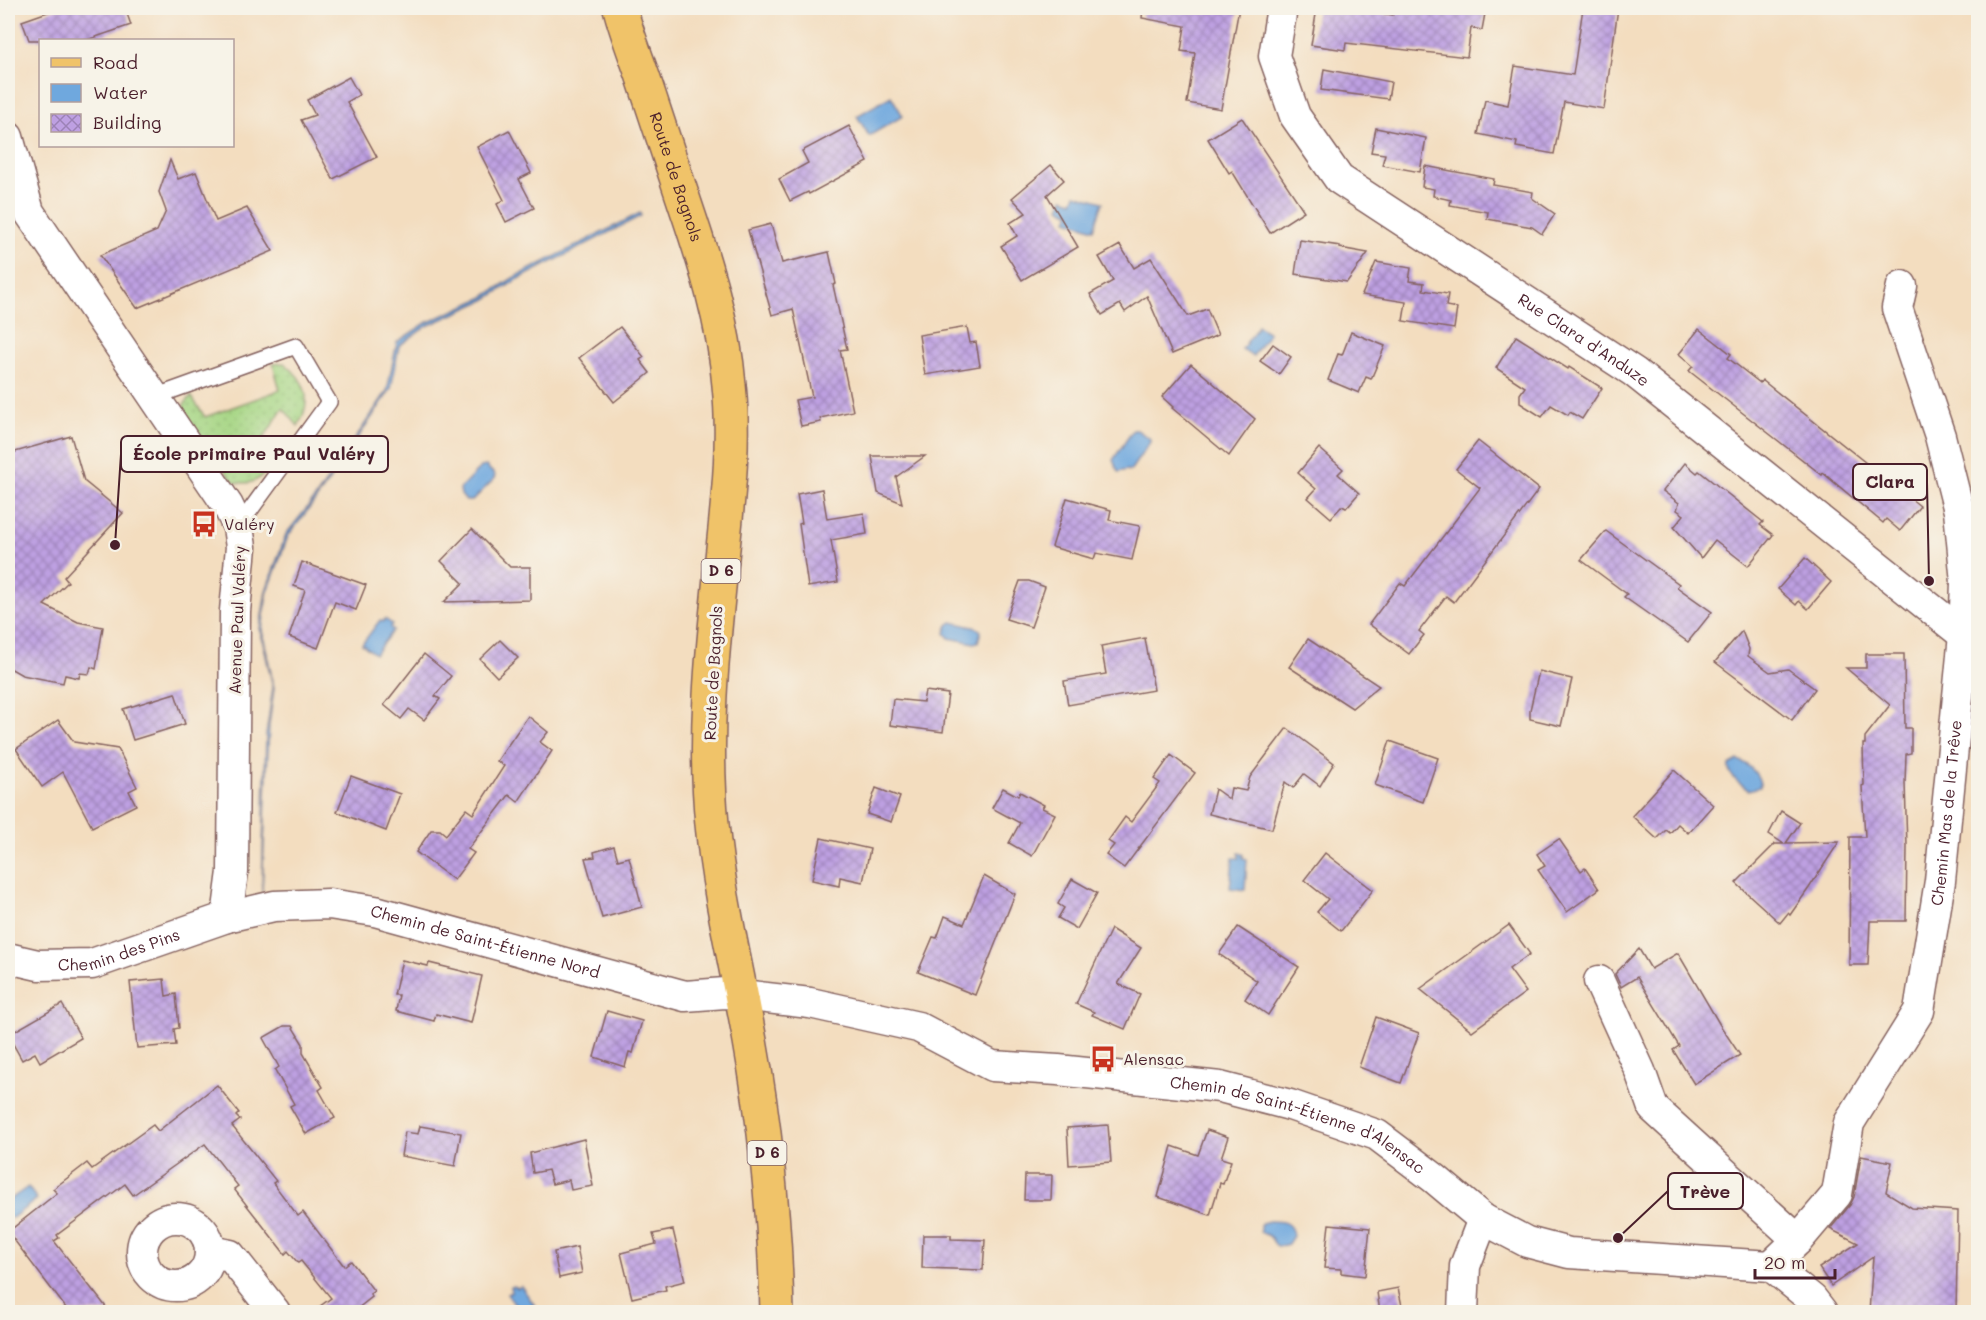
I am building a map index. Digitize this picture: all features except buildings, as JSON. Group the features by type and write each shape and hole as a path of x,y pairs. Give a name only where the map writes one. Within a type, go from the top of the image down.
{"main road":[{"name":"Route de Bagnols","path":"619,8 695,233 724,342 732,427 709,711 711,819 717,876 757,1080 768,1162 777,1312"}],"street":[{"name":"Rue Clara d'Anduze","path":"1282,8 1274,56 1295,116 1339,179 1634,372 1964,636"},
{"name":"Avenue Paul Valéry","path":"8,137 29,212 228,506 238,527 241,547 235,611 233,872 227,917"},
{"name":"Chemin Mas de la Trêve","path":"1771,1266 1798,1240 1837,1194 1850,1123 1919,1011 1940,881 1964,636 1966,582 1959,511 1940,436 1897,308 1902,286"},
{"name":"Chemin de Saint-Étienne Nord","path":"227,917 274,906 329,904 375,911 685,996 725,993 741,995"},
{"name":"Chemin des Pins","path":"8,958 38,965 92,963 227,917"},
{"path":"1599,981 1640,1071 1653,1107 1798,1240"},
{"name":"Chemin de Saint-Étienne d'Alensac","path":"741,995 810,1003 918,1027 992,1066 1058,1070 1220,1088 1290,1104 1377,1135 1434,1178 1482,1219 1527,1242 1569,1253 1771,1266"},
{"path":"1463,1312 1466,1266 1482,1219"},
{"path":"210,1251 230,1255 275,1312"},
{"path":"1771,1266 1812,1299 1822,1312"}],"lane":[{"path":"154,397 296,346 329,402 238,527"}],"green space":[{"path":"284,363 298,377 305,392 303,417 298,426 283,408 256,450 269,469 253,482 234,482 186,422 183,406 191,396 205,417 280,390 273,364"}],"water":[{"path":"891,96 903,116 869,136 857,116"},
{"path":"1076,194 1103,202 1094,229 1067,220 1070,212 1060,208 1063,198 1073,201"},
{"path":"640,213 641,216 515,281 485,300 427,326 399,346 391,389 318,497 288,536 267,594 262,630 274,688 269,725 262,892 266,735 273,687 260,629 266,591 286,534 318,494 387,391 397,342 426,323 484,297 513,278"},
{"path":"1258,326 1269,333 1253,356 1242,349"},
{"path":"1133,430 1137,430 1150,439 1150,442 1130,471 1118,472 1113,460"},
{"path":"486,466 495,475 494,479 472,501 466,501 460,489 481,467"},
{"path":"385,619 392,624 390,627 393,630 375,654 362,644 380,620 383,622"},
{"path":"952,622 981,631 978,642 949,638 945,633"},
{"path":"1738,760 1753,771 1760,787 1748,790 1732,776 1729,765"},
{"path":"1239,853 1247,859 1245,890 1230,888 1233,858 1239,858"},
{"path":"28,1187 37,1199 12,1218 8,1218 8,1201"},
{"path":"1282,1222 1291,1227 1293,1236 1288,1244 1277,1246 1269,1236 1260,1232 1262,1223"},
{"path":"514,1286 518,1288 521,1286 538,1310 520,1312 507,1294"}],"place":[{"name":"Valéry","path":"204,524"},
{"name":"École primaire Paul Valéry","path":"115,545"},
{"name":"Clara","path":"1929,581"},
{"name":"Alensac","path":"1103,1059"},
{"name":"Trève","path":"1618,1238"}]}
